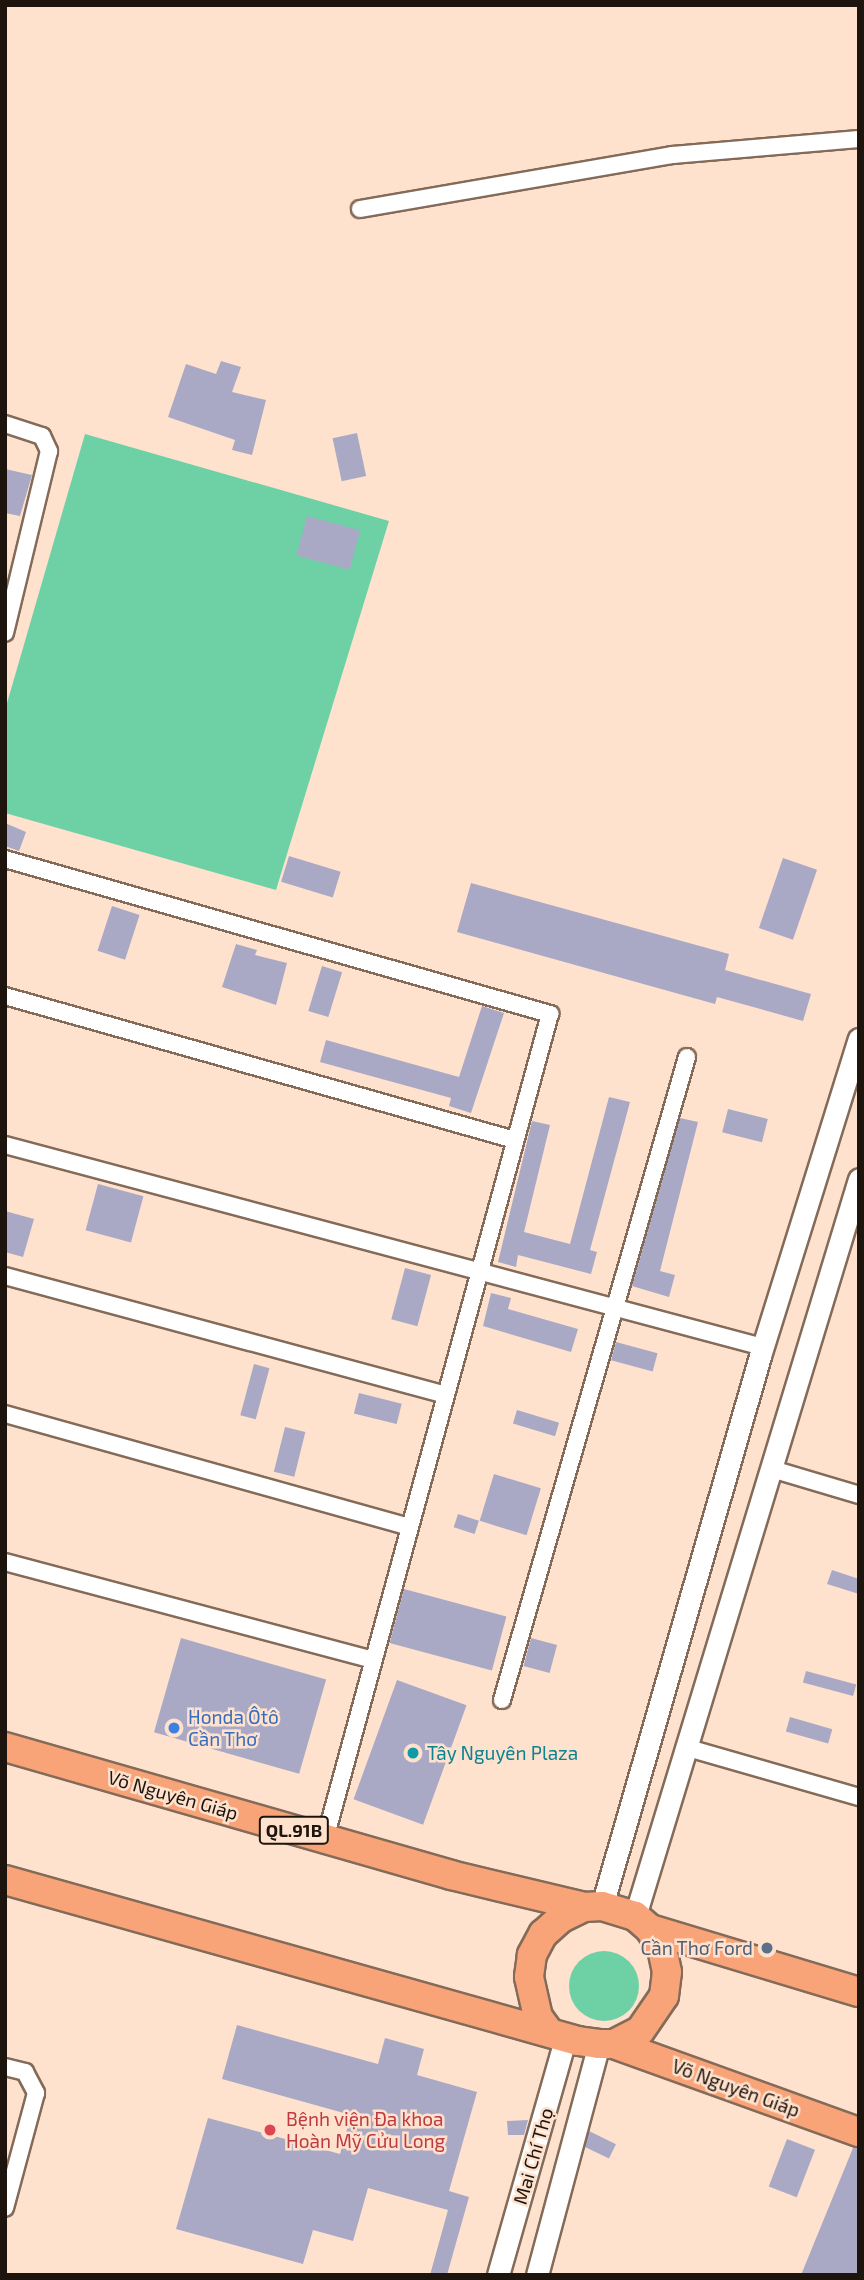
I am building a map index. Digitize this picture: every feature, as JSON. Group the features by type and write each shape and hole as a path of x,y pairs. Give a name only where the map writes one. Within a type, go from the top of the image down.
{"highway":[{"name":"Võ Nguyên Giáp","path":"5,1747 325,1839 593,1907"},
{"path":"5,1880 557,2034 606,2044 640,2031 664,1996 667,1972 662,1948 642,1922"},
{"name":"QL.91B","path":"593,1907 859,1992"},
{"path":"557,2034 533,1998 529,1977 532,1955 543,1934 561,1918 593,1907"},
{"name":"Võ Nguyên Giáp","path":"606,2044 859,2132"}],"street":[{"path":"360,209 672,155 859,139"},
{"path":"5,424 42,436 49,451 5,633"},
{"path":"5,859 550,1014 325,1839"},
{"path":"5,996 515,1140"},
{"path":"593,1907 859,1040"},
{"path":"502,1700 687,1056"},
{"path":"5,1145 478,1274 763,1346"},
{"path":"642,1922 688,1748 859,1180"},
{"path":"5,1276 446,1395"},
{"path":"5,1413 410,1527"},
{"path":"772,1469 859,1495"},
{"path":"5,1562 373,1660"},
{"path":"688,1748 859,1797"},
{"name":"Mai Chí Thọ","path":"498,2275 557,2034"},
{"name":"Mai Chí Thọ","path":"537,2275 606,2044"},
{"path":"5,2067 25,2072 35,2086 36,2100 5,2208"}],"green space":[{"path":"85,434 389,521 276,890 5,813 5,710"},
{"path":"604,1951 629,1961 639,1986 629,2011 604,2021 579,2011 569,1986 579,1961"}],"building":[{"path":"221,361 241,367 232,392 266,400 252,455 232,450 235,440 168,417 186,364 216,374"},
{"path":"357,433 366,476 342,481 333,438"},
{"path":"5,469 32,475 20,516 5,513"},
{"path":"307,516 360,530 350,570 296,556"},
{"path":"5,823 26,832 19,851 5,846"},
{"path":"289,856 341,872 333,898 281,882"},
{"path":"783,858 817,870 793,940 759,928"},
{"path":"471,883 729,954 725,970 811,994 803,1021 717,997 715,1004 457,932"},
{"path":"112,906 140,915 125,960 97,951"},
{"path":"236,944 257,950 255,955 287,963 276,1005 222,987"},
{"path":"322,966 342,972 328,1017 308,1011"},
{"path":"482,1006 504,1013 471,1113 449,1106 451,1098 320,1062 326,1040 459,1077"},
{"path":"609,1097 630,1102 590,1250 597,1252 591,1274 518,1255 516,1267 498,1262 532,1121 550,1125 524,1232 570,1244"},
{"path":"728,1109 768,1119 762,1142 722,1132"},
{"path":"680,1118 698,1122 660,1271 675,1275 669,1297 632,1286"},
{"path":"98,1184 143,1196 131,1243 86,1230"},
{"path":"5,1211 34,1219 23,1257 5,1252"},
{"path":"405,1268 431,1275 417,1326 391,1319"},
{"path":"491,1293 511,1298 508,1309 578,1329 571,1352 483,1326"},
{"path":"616,1342 658,1353 653,1371 611,1360"},
{"path":"254,1364 269,1368 256,1419 240,1415"},
{"path":"359,1393 402,1404 397,1424 354,1413"},
{"path":"517,1410 559,1423 555,1436 513,1423"},
{"path":"285,1427 305,1432 294,1477 274,1472"},
{"path":"494,1474 541,1488 527,1535 480,1521"},
{"path":"458,1514 479,1521 475,1534 454,1527"},
{"path":"832,1570 859,1579 859,1594 827,1584"},
{"path":"404,1589 506,1616 492,1671 390,1643"},
{"path":"181,1638 326,1680 299,1774 154,1732"},
{"path":"531,1638 557,1645 550,1673 523,1666"},
{"path":"806,1671 856,1684 853,1696 803,1683"},
{"name":"Tây Nguyên Plaza","path":"397,1680 467,1705 423,1825 354,1799"},
{"path":"790,1717 832,1729 828,1744 786,1731"},
{"path":"237,2025 378,2064 385,2038 424,2049 417,2075 477,2092 449,2191 469,2197 447,2275 430,2275 448,2210 368,2188 353,2241 313,2230 303,2264 176,2229 208,2118 340,2154 351,2115 222,2079"},
{"path":"528,2120 524,2135 508,2135 507,2121"},
{"path":"589,2131 616,2144 609,2159 582,2145"},
{"path":"787,2139 815,2150 797,2197 769,2187"},
{"path":"853,2148 859,2148 859,2275 801,2275"}],"place":[{"name":"Honda Ôtô Cần Thơ","path":"174,1728"},
{"name":"Tây Nguyên Plaza","path":"413,1753"},
{"name":"Cần Thơ Ford","path":"767,1948"},
{"name":"Bệnh viện Đa khoa Hoàn Mỹ Cửu Long","path":"270,2130"}]}
